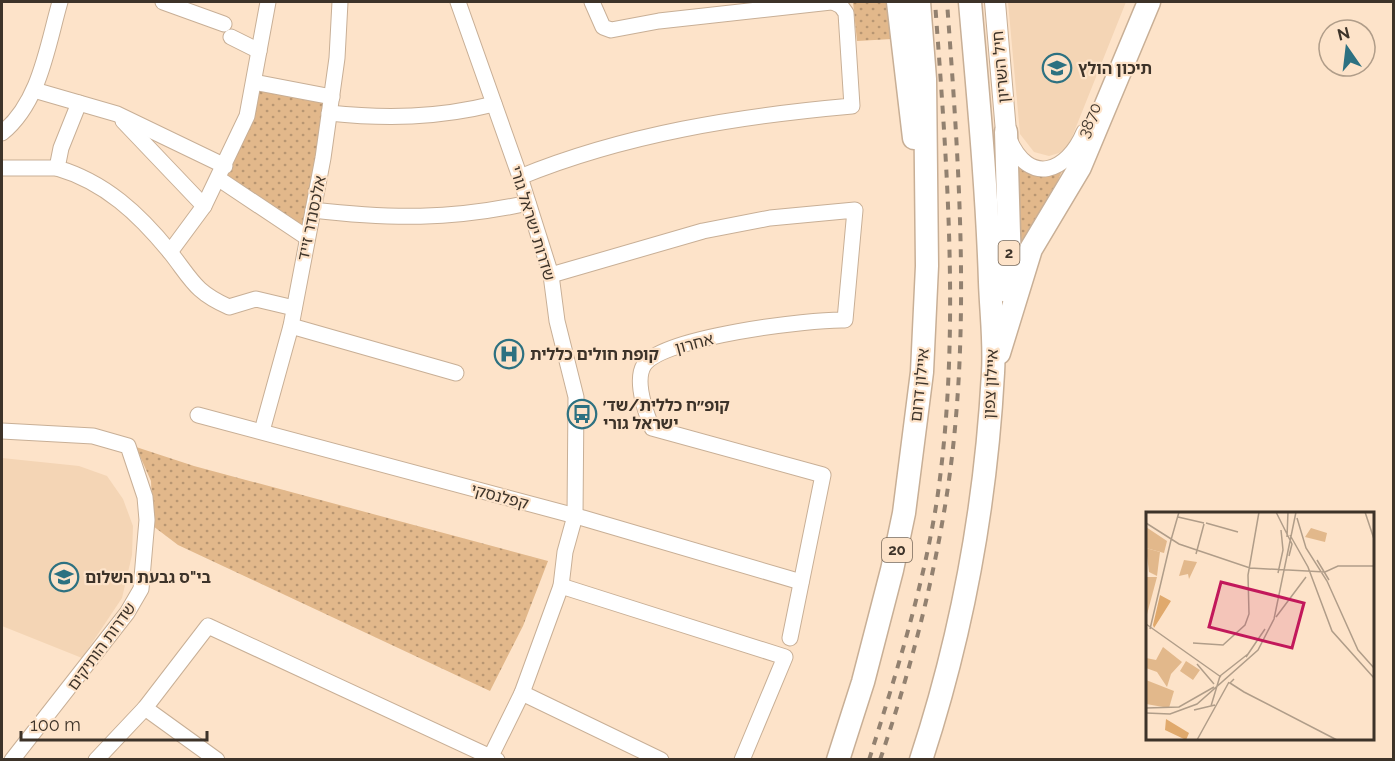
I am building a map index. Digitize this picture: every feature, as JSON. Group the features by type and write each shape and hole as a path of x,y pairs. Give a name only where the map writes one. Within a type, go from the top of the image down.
{"highway":[{"path":"898,2 906,88 924,201"},
{"name":"איילון דרום","path":"838,759 879,626 904,513 923,353 927,266 924,201 925,79 919,2"},
{"name":"איילון צפון","path":"921,759 949,660 980,510 993,372 983,156 970,2"},
{"path":"993,372 1031,249 1080,167 1149,2"},
{"name":"2","path":"993,372 1005,323 1010,267 1006,132"}],"main road":[{"name":"חיל השריון","path":"995,2 1006,132"}],"street":[{"path":"2,133 24,110 34,90 60,2"},
{"path":"163,2 228,31 259,51"},
{"path":"170,252 204,206 247,116 268,2"},
{"name":"אלכסנדר זייד","path":"262,431 291,326 306,237 313,210 332,97 340,2"},
{"name":"שדרות ישראל גורי","path":"458,2 520,177 551,275 557,321 576,398 575,516 565,552 561,586 522,693 492,758"},
{"path":"520,177 598,149 674,131 768,115 852,106 846,13 841,6 832,2 748,6 611,30 603,27 592,2"},
{"name":"3870","path":"1006,132 1018,156 1033,167 1045,170 1054,168 1069,159 1080,142 1137,2"},
{"path":"254,82 332,97"},
{"path":"34,90 117,114 222,172 306,237"},
{"path":"57,168 61,148 79,103"},
{"path":"329,113 410,118 456,113 494,104"},
{"path":"2,145 17,131 23,120 24,110"},
{"path":"117,114 204,206"},
{"path":"2,168 57,168 101,185 132,212 170,252 187,279 208,298 229,307 256,299 294,308"},
{"path":"313,210 378,217 445,216 486,212 528,202"},
{"name":"אחרון","path":"551,275 703,231 770,218 855,210 845,320 816,319 742,330 664,351 644,364 642,370 641,398 652,428 823,475 801,582"},
{"path":"291,326 456,373"},
{"name":"קפלנסקי","path":"198,416 262,431 575,516 801,582"},
{"name":"שדרות הותיקים","path":"2,431 93,436 128,446 146,497 146,543 141,589 128,613 12,759"},
{"path":"790,638 801,582"},
{"path":"561,586 784,657 742,759"},
{"path":"96,759 145,708 208,626 492,758"},
{"path":"522,693 661,759"},
{"path":"145,708 213,756 227,759"}],"shaded area":[{"path":"853,2 887,2 892,39 857,41"},
{"name":"תיכון הולץ","path":"1008,2 1126,2 1072,137 1067,147 1059,153 1049,156 1034,152 1020,134"},
{"path":"257,88 329,98 305,230 227,177 252,119"},
{"path":"1013,158 1062,171 1044,210 1019,246"},
{"path":"136,447 194,466 548,561 523,626 490,691 178,545 153,526 151,481"},
{"name":"בי\"ס גבעת השלום","path":"2,458 79,466 107,476 123,499 133,526 132,555 122,598 82,658 2,626"}],"railway":[{"path":"869,760 899,663 924,566 937,500 944,438 950,314 949,251 944,126 935,2"},
{"path":"880,760 901,696 927,599 946,500 954,438 959,376 961,251 956,126 947,2"}],"place":[{"name":"תיכון הולץ","path":"1057,68"},
{"name":"קופת חולים כללית","path":"509,354"},
{"name":"קופ״ח כללית/שד׳ ישראל גורי","path":"582,414"},
{"name":"בי\"ס גבעת השלום","path":"64,577"}]}
